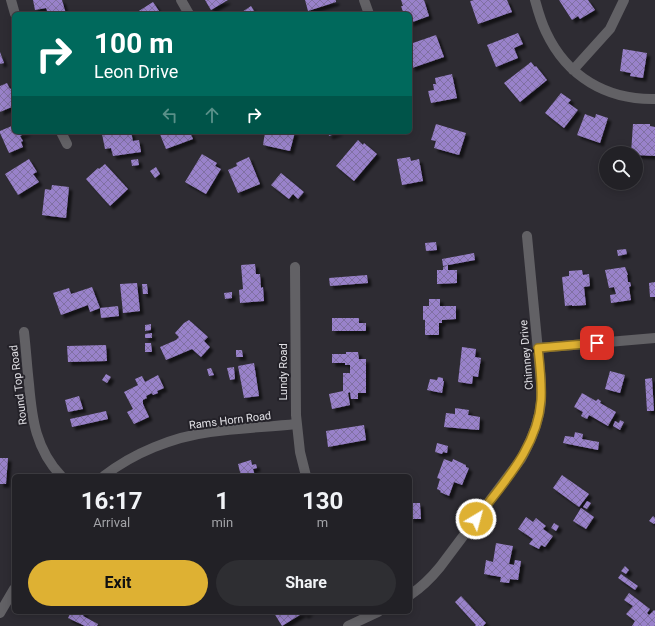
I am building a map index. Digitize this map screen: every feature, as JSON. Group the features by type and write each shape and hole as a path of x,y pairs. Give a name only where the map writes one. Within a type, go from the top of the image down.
{"street":[{"path":"11,0 14,12"},
{"path":"181,0 189,12"},
{"path":"364,0 367,12"},
{"path":"535,0 548,37 554,48 573,70 589,82 605,90 640,100 655,99"},
{"path":"573,70 610,29 624,0"},
{"path":"62,134 67,144"},
{"name":"Chimney Drive","path":"412,594 432,577 521,459 537,422 541,401 541,382 527,236"},
{"name":"Lundy Road","path":"294,267 296,424 300,452 306,474"},
{"name":"Round Top Road","path":"24,332 33,420 38,438 46,455 59,474"},
{"path":"538,348 655,338"},
{"name":"Rams Horn Road","path":"107,474 132,458 156,447 182,438 210,432 296,424"},
{"path":"0,613 12,592"},
{"path":"348,626 365,615"}],"building":[{"path":"33,0 62,0 65,12 48,12 46,8 35,10"},
{"path":"205,0 228,0 211,10"},
{"path":"305,0 336,0 336,2 308,11"},
{"path":"401,0 424,0 429,16 412,22 412,12 403,12 401,6 403,6"},
{"path":"507,0 512,12 478,24 470,1"},
{"path":"559,0 588,0 595,10 580,19 578,16 572,20"},
{"path":"153,2 160,12 137,12"},
{"path":"251,6 255,12 242,12"},
{"path":"518,33 523,44 514,48 518,58 496,67 487,45"},
{"path":"436,35 444,57 412,68 412,43"},
{"path":"623,49 647,53 643,78 630,76 631,73 620,71"},
{"path":"0,52 4,63 0,64"},
{"path":"531,62 547,80 520,102 504,83"},
{"path":"452,74 457,98 431,103 428,91 434,90 433,84 436,84 435,78"},
{"path":"7,83 10,89 12,88 12,107 0,112 0,86"},
{"path":"561,93 571,100 568,103 578,110 564,128 545,113"},
{"path":"585,114 595,118 596,114 608,118 600,143 577,135"},
{"path":"436,124 466,133 459,155 434,148 436,141 431,140"},
{"path":"633,124 650,124 650,126 655,127 655,156 643,155 643,146 631,146"},
{"path":"12,126 12,134 24,134 20,136 23,141 21,142 23,147 9,153 0,131"},
{"path":"102,134 131,134 133,141 139,140 141,152 113,156 111,148 105,149"},
{"path":"160,134 191,134 193,139 166,149"},
{"path":"265,134 294,134 290,151 263,145"},
{"path":"358,140 377,154 354,181 336,166"},
{"path":"202,154 217,163 215,166 221,169 206,194 185,182"},
{"path":"249,157 260,184 238,193 228,170 237,166 236,163"},
{"path":"410,157 411,161 419,159 423,181 402,185 397,159"},
{"path":"29,159 37,172 33,174 39,182 18,195 5,174"},
{"path":"138,159 139,165 132,166 131,160"},
{"path":"105,164 128,189 110,206 86,179"},
{"path":"156,167 160,174 155,178 150,171"},
{"path":"281,173 304,192 298,199 293,194 289,199 271,185"},
{"path":"52,185 69,187 66,218 42,215 45,189 51,190"},
{"path":"436,242 437,250 426,251 425,243"},
{"path":"626,249 627,254 618,256 617,250"},
{"path":"474,253 475,260 443,266 442,259"},
{"path":"255,264 256,274 260,274 264,301 240,303 239,290 243,289 241,265"},
{"path":"448,265 448,270 457,270 457,283 437,284 437,270 443,270 443,267"},
{"path":"625,267 628,275 628,282 630,282 631,286 629,287 631,300 611,303 610,295 616,294 614,287 609,288 605,270"},
{"path":"582,270 583,275 589,274 590,286 584,287 586,305 565,306 562,277 569,276 569,271"},
{"path":"367,275 368,283 330,286 329,278"},
{"path":"655,282 655,297 650,297 649,283"},
{"path":"137,283 140,311 123,313 120,284"},
{"path":"142,284 147,284 148,294 143,294"},
{"path":"92,287 100,308 90,312 88,305 61,315 53,293 69,288 71,294"},
{"path":"232,292 232,298 225,299 224,293"},
{"path":"429,299 440,299 440,306 456,306 456,319 442,320 442,323 439,323 439,335 425,335 423,306 429,306"},
{"path":"118,306 119,316 101,318 100,308"},
{"path":"332,318 359,318 359,323 366,323 366,331 332,331"},
{"path":"189,320 208,337 204,341 210,347 201,357 192,349 166,360 160,347 176,340 179,337 175,333 184,323"},
{"path":"151,324 151,330 145,331 145,325"},
{"path":"152,333 152,338 145,338 145,334"},
{"path":"145,343 151,343 152,352 145,352"},
{"path":"106,345 107,361 68,362 67,346"},
{"path":"462,347 476,349 475,357 481,358 478,377 473,376 472,384 458,382"},
{"path":"236,350 242,350 243,357 236,357"},
{"path":"346,352 358,352 359,359 366,359 366,393 358,393 358,399 351,399 350,392 348,393 350,405 332,409 329,394 343,391 343,373 350,373 350,365 345,365 345,363 332,363 332,354 346,354"},
{"path":"254,363 259,396 244,398 238,366"},
{"path":"234,367 235,379 230,380 227,368"},
{"path":"211,368 214,375 209,376 207,369"},
{"path":"610,371 625,375 620,393 605,389"},
{"path":"106,374 111,377 107,383 102,380"},
{"path":"158,375 164,388 157,391 158,393 153,395 152,393 146,396 147,398 143,400 143,404 149,417 134,424 127,412 133,409 124,392 138,385 135,379 142,376 145,382"},
{"path":"438,377 443,378 444,381 442,393 427,390 430,379 437,380"},
{"path":"652,378 654,411 647,411 645,379"},
{"path":"582,393 596,401 598,399 601,401 600,403 616,412 608,426 589,415 587,419 581,416 583,412 574,407"},
{"path":"79,396 83,409 68,412 65,400"},
{"path":"455,408 469,410 468,415 480,417 479,430 444,427 446,413 455,414"},
{"path":"106,411 108,419 72,427 70,419"},
{"path":"620,420 624,422 620,430 613,426 615,421 619,423"},
{"path":"364,425 366,440 328,447 326,431"},
{"path":"575,432 583,434 582,439 599,442 598,450 563,443 565,436 574,437"},
{"path":"437,443 448,446 447,453 443,452 442,454 435,452"},
{"path":"0,458 8,458 6,484 0,484"},
{"path":"444,459 452,462 453,459 469,468 462,485 454,482 449,496 437,489 440,479 437,478"},
{"path":"251,460 252,465 256,464 257,468 253,469 254,474 240,474 238,464"},
{"path":"562,475 589,494 579,507 553,488"},
{"path":"587,501 591,503 587,509 583,507"},
{"path":"412,503 420,503 421,519 412,519"},
{"path":"581,508 594,517 586,529 573,521"},
{"path":"653,516 655,518 654,524 649,521"},
{"path":"526,517 533,522 536,518 546,526 543,529 553,536 545,547 541,545 539,549 529,544 533,539 518,529"},
{"path":"554,523 559,526 556,531 551,528"},
{"path":"496,543 513,546 509,564 514,565 515,560 521,561 518,580 510,579 509,583 500,582 501,577 484,574 486,560 493,562"},
{"path":"625,566 629,570 626,574 621,571"},
{"path":"621,574 638,586 635,590 618,578"},
{"path":"629,593 650,609 647,613 649,615 654,610 655,611 655,626 632,626 635,621 626,614 633,606 624,600"},
{"path":"461,596 486,623 483,626 475,626 476,625 455,602"},
{"path":"70,614 84,614 83,616 98,624 97,626 85,626 68,618"},
{"path":"275,614 301,614 282,626"}],"route":[{"path":"476,519 521,459 537,422 541,401 538,348 597,343"}]}
